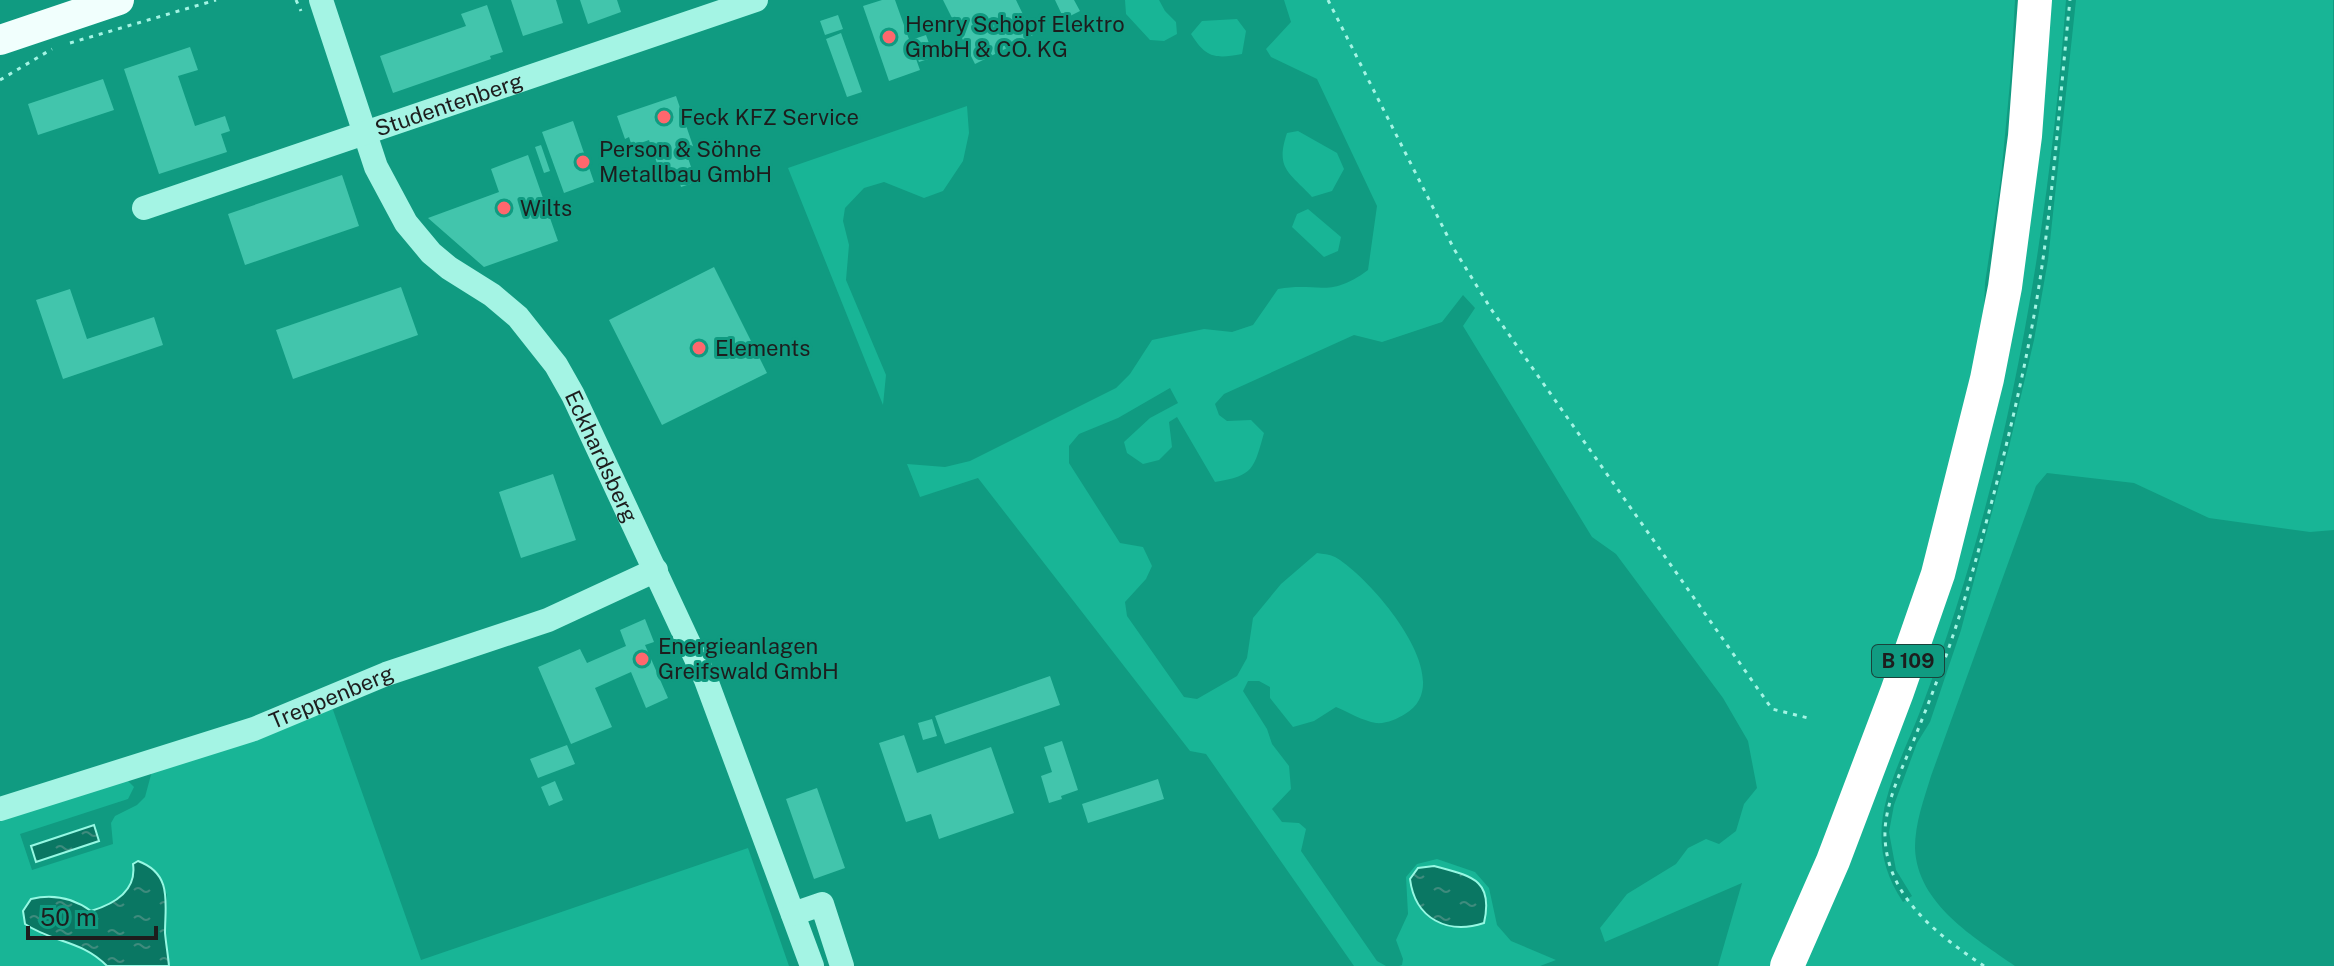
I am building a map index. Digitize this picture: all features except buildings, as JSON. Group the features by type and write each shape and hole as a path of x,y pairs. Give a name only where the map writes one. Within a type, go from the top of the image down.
{"highway":[{"path":"2021,0 2028,98"},
{"name":"B 109","path":"1787,966 1854,805 1938,574 1987,379 2005,287 2025,136 2035,0"}],"main road":[{"path":"0,40 119,0"}],"street":[{"name":"Studentenberg","path":"144,208 756,0"},
{"name":"Eckhardsberg","path":"312,7 366,134 376,167 406,223 431,253 518,317 556,365 573,395 706,680 812,966"},
{"name":"Treppenberg","path":"0,809 254,729 386,674 548,620 656,570"},
{"path":"793,914 822,904 842,966"}],"path":[{"path":"69,43 216,0"},
{"path":"296,0 312,7"},
{"path":"1328,0 1454,249 1491,309 1772,709 1812,719"},
{"path":"0,80 54,48"},
{"path":"1907,900 1923,919 1984,966"}],"green space":[{"path":"1125,0 1159,0 1176,22 1177,34 1164,41 1150,40 1126,14"},
{"path":"1284,0 2015,0 2001,177 1985,283 1983,342 1921,588 1776,966 1718,966 1742,883 1605,942 1600,928 1627,894 1676,864 1688,848 1706,839 1719,844 1736,831 1744,804 1757,788 1748,741 1723,698 1616,554 1592,537 1463,326 1475,308 1463,295 1442,322 1382,342 1354,335 1224,394 1215,404 1219,415 1227,421 1251,420 1264,433 1254,462 1238,477 1215,482 1177,417 1169,422 1172,447 1159,460 1143,464 1127,453 1124,442 1150,418 1178,403 1170,388 1118,418 1079,434 1069,446 1069,463 1120,543 1143,547 1152,566 1146,579 1125,602 1127,616 1184,697 1197,699 1237,676 1247,658 1253,618 1281,584 1317,553 1335,557 1350,568 1387,606 1404,630 1417,655 1423,678 1420,699 1405,714 1391,721 1371,722 1336,707 1314,721 1293,727 1270,698 1270,687 1259,681 1248,681 1243,691 1267,729 1272,744 1289,766 1291,789 1272,809 1282,822 1299,823 1306,829 1301,851 1377,961 1386,966 1354,966 1206,754 1190,751 978,478 920,497 907,464 945,467 970,461 1116,388 1130,374 1152,340 1204,329 1232,332 1253,325 1278,289 1333,287 1355,279 1368,270 1377,206 1317,79 1271,57 1266,49 1291,22"},
{"path":"2045,0 2066,0 2048,181 2019,360 2000,448 1951,623 1885,805 1883,852 1890,877 1903,902 1912,896 1896,870 1889,832 1894,805 1917,743 1930,722 1961,630 2034,340 2048,260 2076,0 2333,0 2334,530 2310,532 2209,518 2134,483 2047,473 2036,486 1931,776 1915,839 1918,868 1937,903 1966,931 2015,966 1797,966 1929,634"},
{"path":"1237,19 1246,31 1242,54 1212,55 1191,34 1202,21"},
{"path":"967,106 969,133 963,161 943,191 924,198 884,182 864,188 845,208 843,221 849,245 846,280 886,375 883,405 788,168"},
{"path":"1298,131 1337,153 1344,169 1332,191 1312,197 1286,169 1283,155 1287,133"},
{"path":"1308,209 1341,237 1338,251 1324,257 1292,227 1297,214"},
{"path":"332,707 421,960 748,848 789,966 169,966 165,938 167,894 133,864 134,878 123,895 91,911 75,900 41,935 77,946 107,966 0,966 0,819 126,779 134,787 128,799 20,834 32,870 113,844 111,823 115,816 137,805 145,797 152,771"},
{"path":"1437,859 1475,872 1489,888 1497,925 1511,941 1556,960 1540,966 1399,966 1403,959 1396,940 1408,914 1406,877 1417,864"}],"water":[{"path":"94,825 99,841 36,862 31,846"},
{"path":"138,861 157,874 165,891 169,966 107,966 88,951 25,924 23,911 31,899 62,898 91,911 108,904 128,889 133,864"},
{"path":"1434,866 1477,882 1486,897 1484,923 1458,927 1446,925 1426,914 1413,893 1410,879 1418,868"}],"place":[{"name":"Henry Schöpf Elektro GmbH & CO. KG","path":"889,37"},
{"name":"Feck KFZ Service","path":"664,117"},
{"name":"Person & Söhne Metallbau GmbH","path":"583,162"},
{"name":"Wilts","path":"504,208"},
{"name":"Elements","path":"699,348"},
{"name":"Energieanlagen Greifswald GmbH","path":"642,659"}]}
